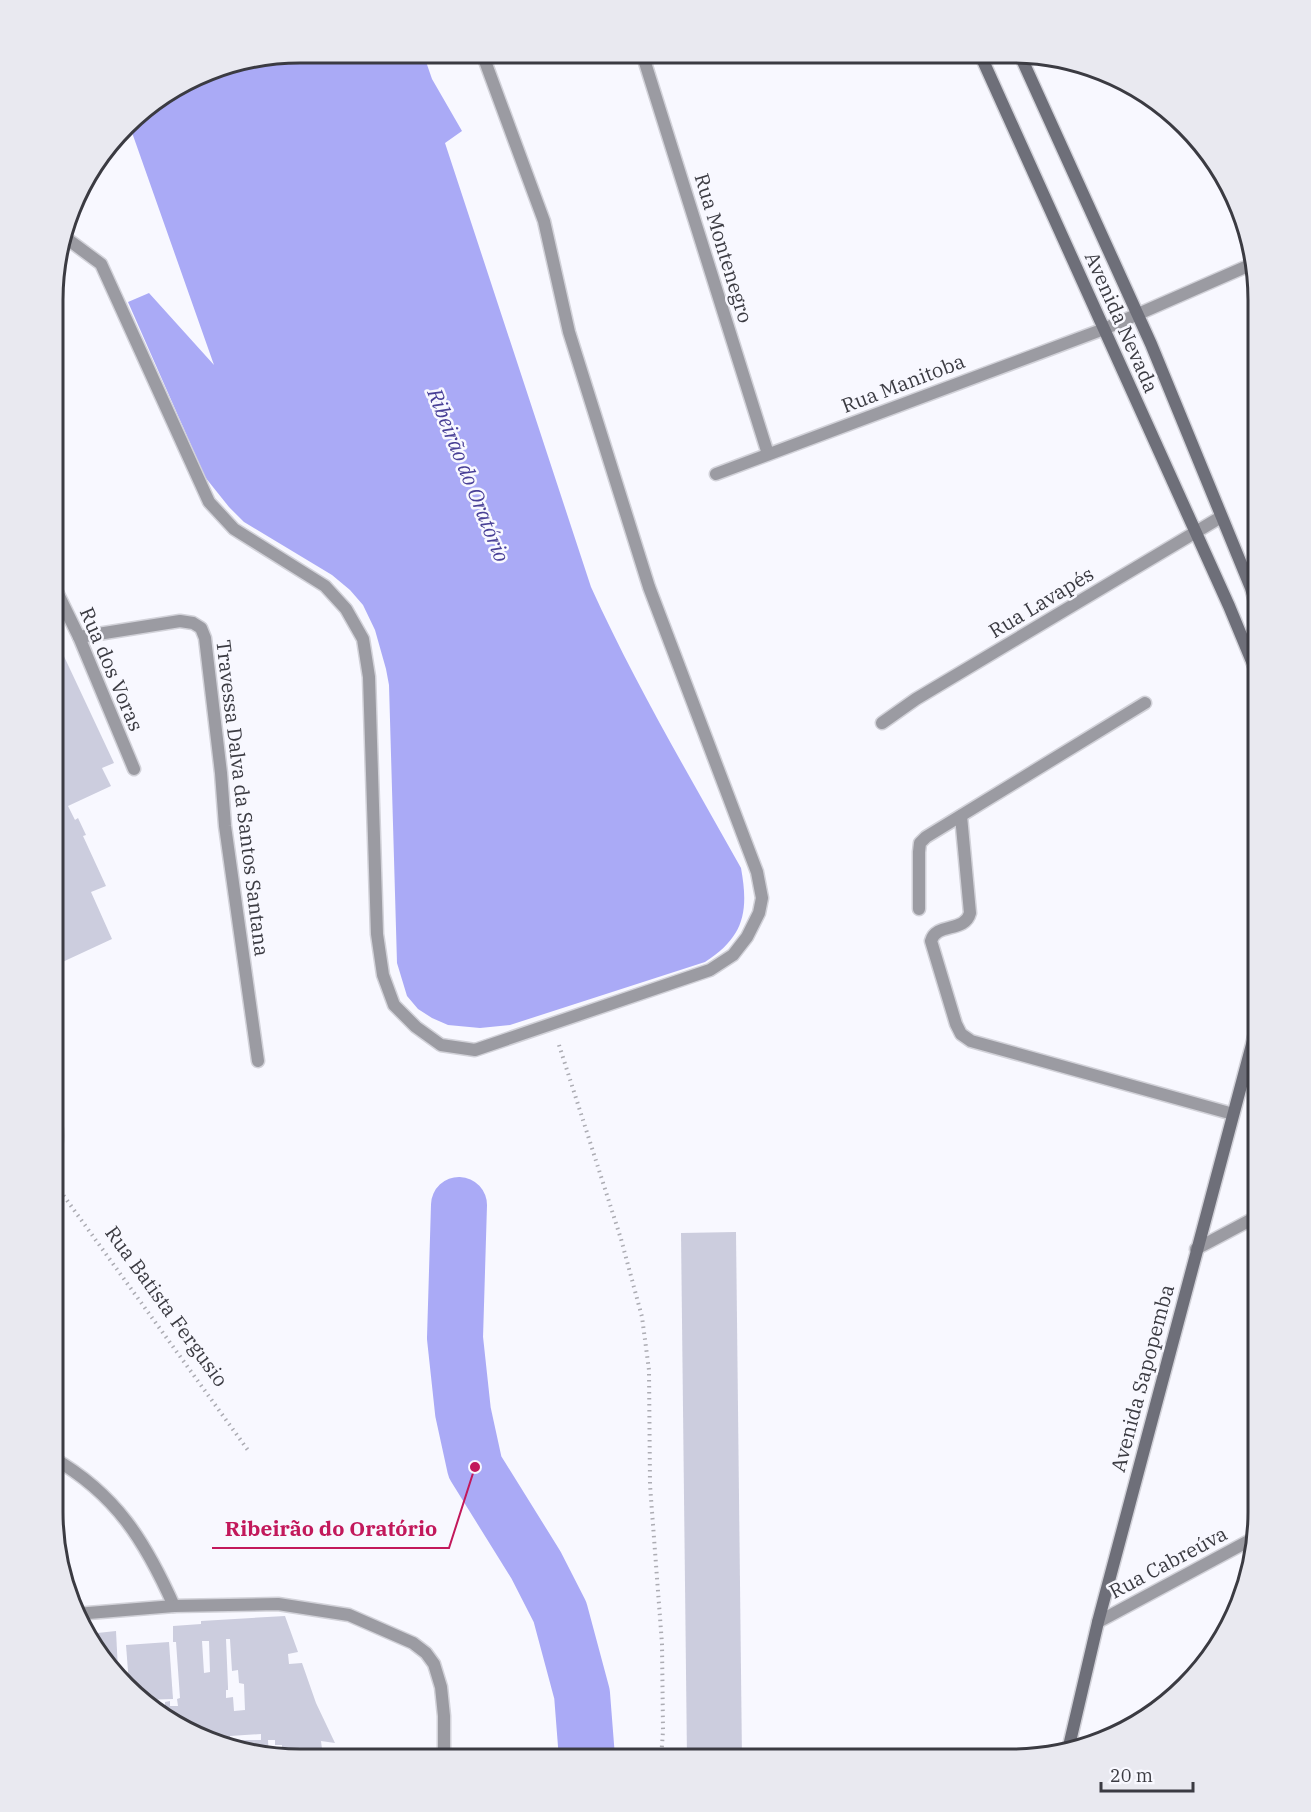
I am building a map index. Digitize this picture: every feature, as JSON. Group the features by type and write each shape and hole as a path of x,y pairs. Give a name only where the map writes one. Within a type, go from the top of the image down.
{"main road":[{"name":"Avenida Nevada","path":"984,63 1248,652"},
{"name":"Avenida Nevada","path":"1024,64 1151,344 1221,517 1248,571"},
{"name":"Avenida Sapopemba","path":"1070,1741 1098,1622 1248,1059"}],"street":[{"path":"70,242 101,264 209,502 234,529 326,586 346,609 363,639 369,677 377,934 382,975 394,1005 416,1027 441,1046 475,1050 710,970 733,955 747,938 759,913 762,898 757,872 649,588 569,332 544,221 486,63"},
{"name":"Rua Montenegro","path":"645,63 768,454"},
{"name":"Rua Manitoba","path":"716,474 1104,329 1246,267"},
{"name":"Rua Lavapés","path":"882,723 916,699 1221,517"},
{"name":"Rua dos Voras","path":"63,604 134,769"},
{"name":"Travessa Dalva da Santos Santana","path":"79,637 180,621 192,623 201,628 205,638 225,826 258,1061"},
{"path":"919,909 919,852 920,843 926,837 1145,703"},
{"path":"961,816 970,913 968,920 963,924 938,931 933,935 931,941 961,1034 971,1041 1233,1114"},
{"path":"1196,1249 1248,1221"},
{"path":"63,1463 75,1470 97,1489 122,1515 142,1541 174,1606"},
{"name":"Rua Cabreúva","path":"1098,1622 1246,1542"},
{"path":"85,1613 174,1606 278,1604 349,1615 413,1643 426,1653 438,1675 444,1716 444,1749"}],"path":[{"path":"552,1024 621,1239 642,1317 649,1370 650,1485 662,1644 662,1749"},
{"name":"Rua Batista Fergusio","path":"63,1195 250,1453"}],"water":[{"path":"300,63 426,63 432,79 462,131 445,143 591,587 644,694 741,868 744,898 741,922 736,933 718,953 705,962 510,1025 480,1028 448,1025 418,1009 407,996 397,963 389,685 375,630 363,605 350,590 332,575 244,522 205,477 128,302 149,293 214,365 132,132 168,103 195,87 239,71 269,65"}],"building":[{"path":"63,654 114,763 102,768 111,786 68,806 75,820 78,818 86,835 83,836 106,886 91,892 112,939 63,962"},
{"path":"736,1232 742,1749 687,1749 681,1233"},
{"path":"285,1616 298,1652 288,1654 289,1664 302,1663 316,1703 335,1743 321,1741 322,1749 300,1749 282,1748 282,1745 275,1745 275,1740 268,1740 268,1747 239,1741 236,1740 261,1740 261,1734 230,1736 230,1738 195,1725 164,1706 165,1702 170,1701 170,1706 178,1706 177,1699 180,1698 173,1626 201,1624 201,1621","holes":["226,1639 230,1639 232,1671 238,1670 239,1683 244,1684 245,1710 234,1711 233,1697 226,1698 226,1690 228,1690","202,1641 209,1641 210,1672 204,1673"]},
{"path":"116,1631 118,1663 103,1644 97,1633"},
{"path":"169,1642 173,1699 156,1700 132,1680 128,1676 126,1645"}],"waterway":[{"name":"Ribeirão do Oratório","path":"459,1205 455,1338 463,1412 475,1467 536,1565 560,1612 582,1694 586,1749"}],"place":[{"name":"Ribeirão do Oratório","path":"475,1467"}]}
